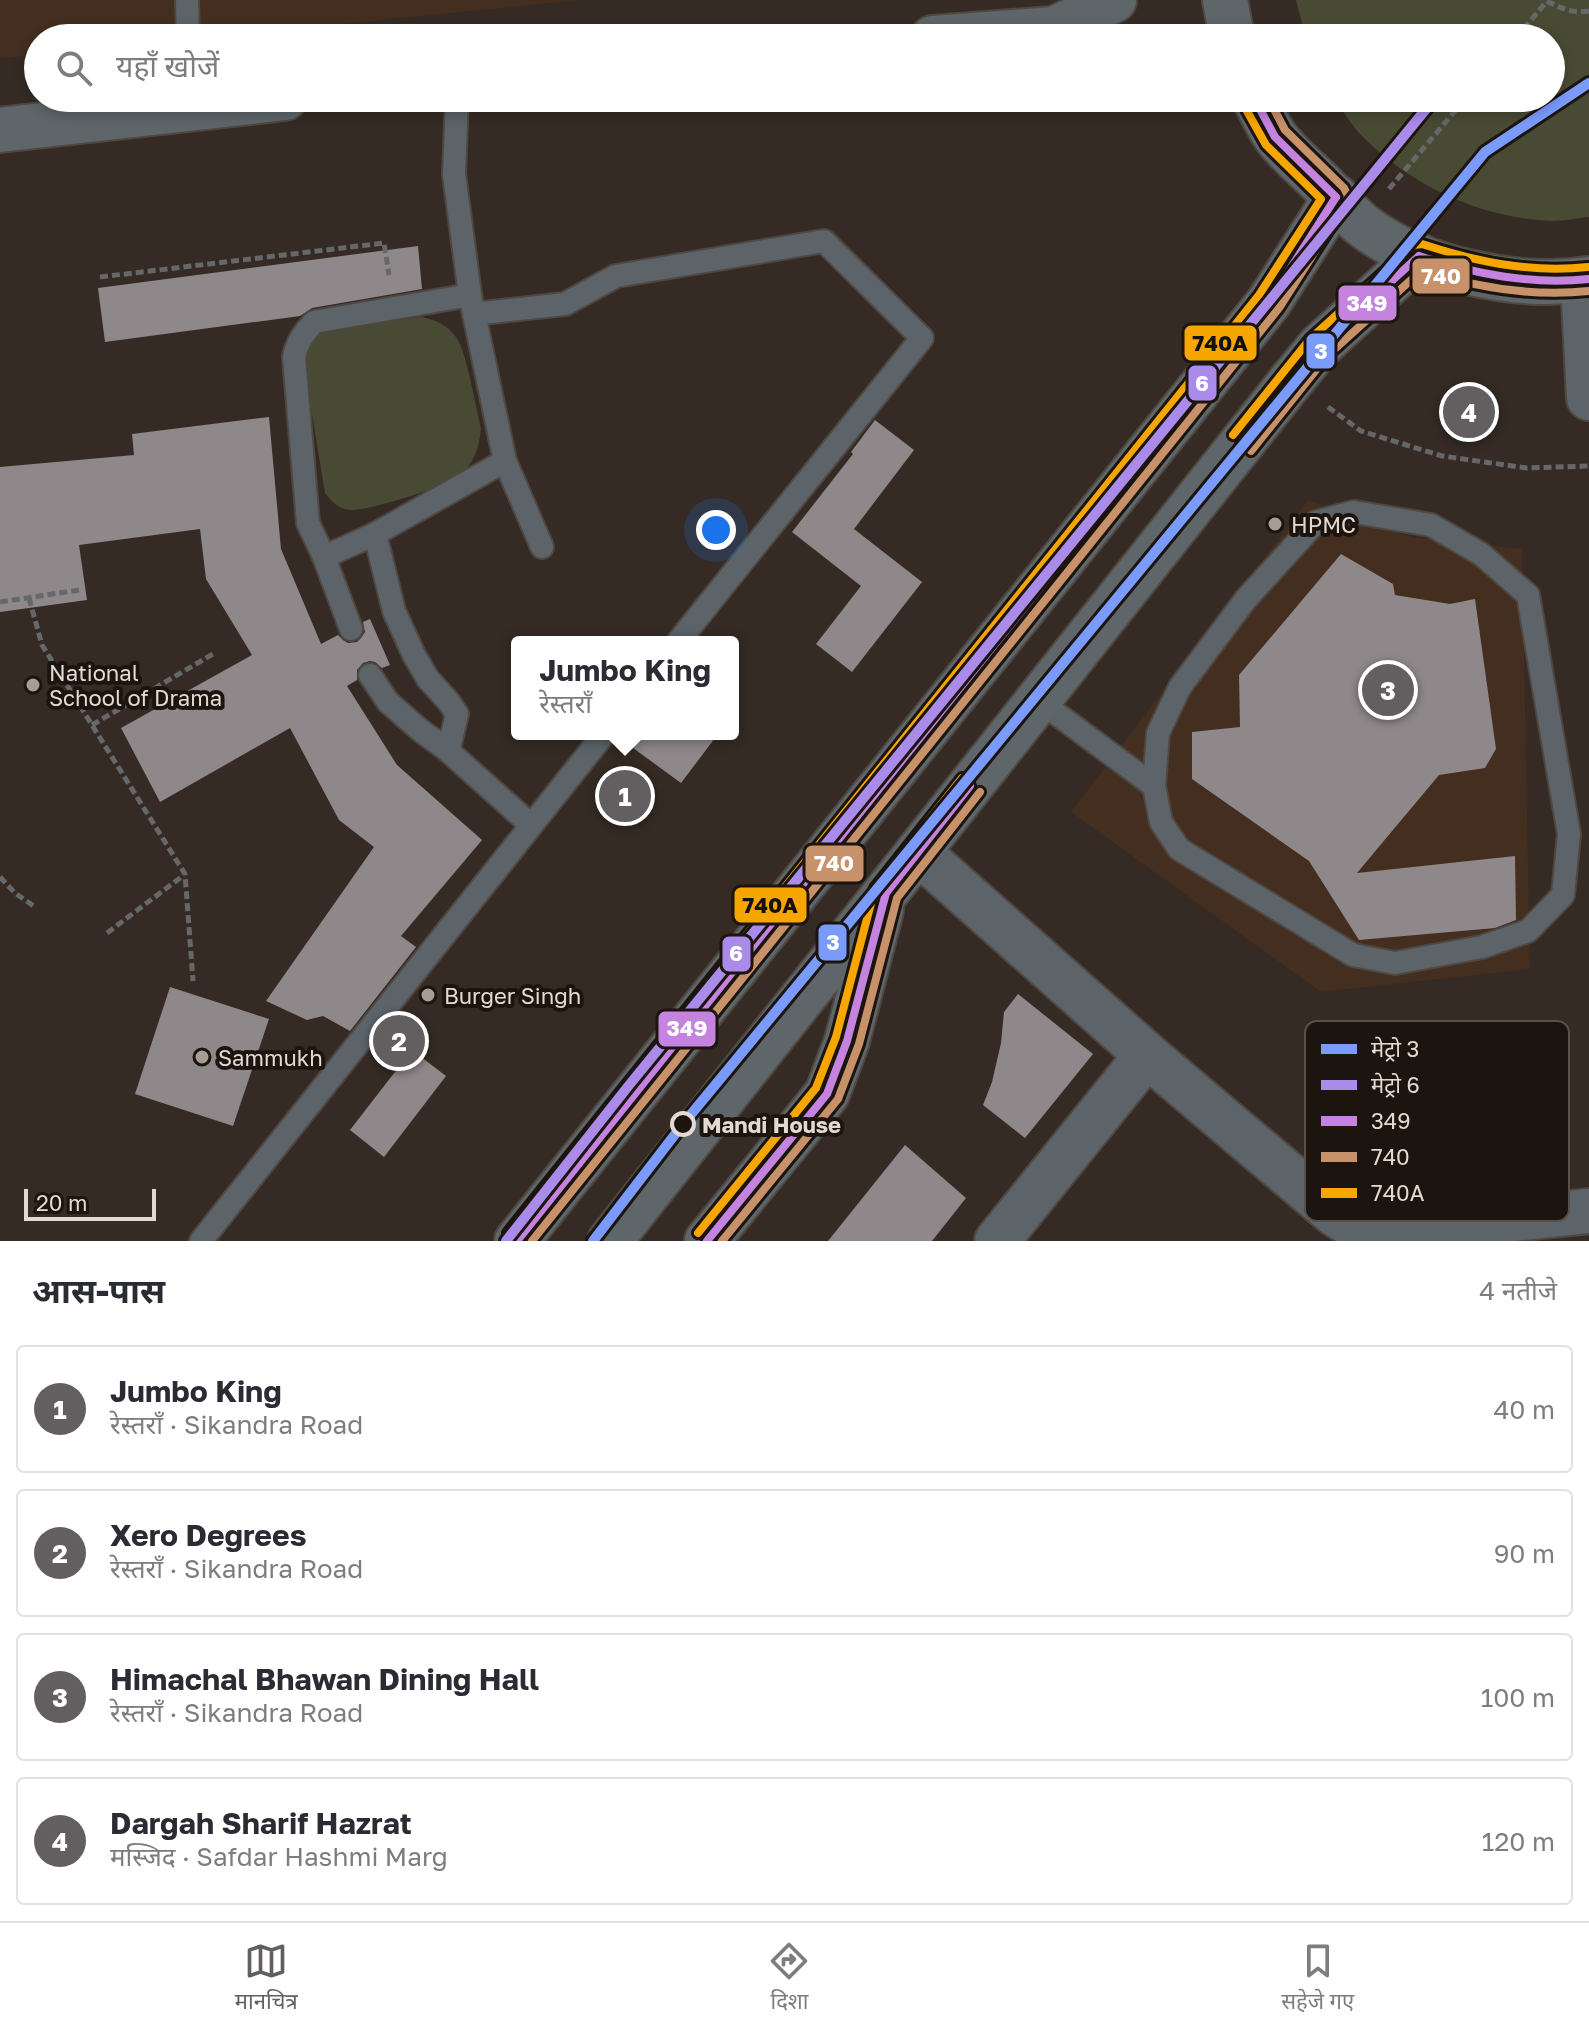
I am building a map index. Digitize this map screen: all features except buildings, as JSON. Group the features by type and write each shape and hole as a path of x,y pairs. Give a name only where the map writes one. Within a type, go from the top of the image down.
{"main road":[{"path":"1064,24 1114,0"},
{"path":"1225,0 1229,24"},
{"path":"0,130 127,112"},
{"path":"1262,112 1275,137 1348,210 1388,241 1459,270 1500,278 1542,282 1586,279"},
{"path":"517,1241 1269,302 1348,210"},
{"path":"610,1241 1291,381 1319,347 1419,256"},
{"path":"707,1241 827,1094 847,1041 886,893"}],"street":[{"path":"1586,279 1589,398"},
{"path":"918,852 1147,1055 1305,1189"},
{"path":"997,1241 1147,1055"},
{"path":"1569,1213 1589,1211"},
{"path":"1345,1221 1367,1237 1495,1221"}],"lane":[{"path":"187,0 188,24"},
{"path":"456,112 454,174 472,305 505,461 542,547"},
{"path":"351,629 308,523 294,357 303,333 314,322 394,308 565,304 616,276 824,241 922,338 683,636"},
{"path":"324,557 375,534 505,461"},
{"path":"1038,700 1154,786 1161,822 1179,849 1353,955 1395,963 1482,947 1528,931 1563,895 1569,834 1528,595 1481,554 1431,525 1354,512 1316,522 1246,599 1180,687 1158,733 1154,786"},
{"path":"375,534 394,611 407,640 428,679 457,714 451,745 446,749"},
{"path":"370,675 388,702 531,825"},
{"path":"201,1241 599,740"}],"path":[{"path":"1528,24 1547,1 1564,10 1589,11"},
{"path":"1348,210 1451,112"},
{"path":"100,277 384,243 394,308"},
{"path":"1291,381 1361,431 1442,456 1527,468 1589,466"},
{"path":"0,602 79,590"},
{"path":"29,598 42,645 185,874 193,981"},
{"path":"92,725 213,654"},
{"path":"107,933 185,874"},
{"path":"0,877 35,907"}],"shaded area":[{"path":"0,0 579,0 342,24 24,24 24,56 0,58"},
{"path":"1308,500 1413,537 1522,549 1530,969 1321,992 1071,812"}],"green space":[{"path":"1296,0 1589,0 1589,217 1552,221 1526,219 1500,214 1450,197 1426,185 1383,155 1359,133 1343,112 1565,112 1565,24 1302,24"},
{"path":"422,317 444,325 461,347 481,429 474,456 463,473 449,482 372,507 342,508 325,493 304,365 306,342 318,331 328,328"}],"metro line":[{"name":"3","path":"1565,99 1589,83"},
{"name":"6","path":"506,1241 630,1084 1424,112"},
{"name":"3","path":"593,1241 683,1124 1485,152 1545,112"}],"transit line":[{"name":"740A","path":"508,1233 1259,295 1321,199 1266,145 1247,112"},
{"name":"349","path":"1262,112 1275,137 1336,197"},
{"name":"740","path":"532,1241 1279,308 1348,196 1344,188 1285,130 1275,112"},
{"name":"349","path":"517,1241 1269,302 1336,197"},
{"name":"740A","path":"1233,435 1310,339 1414,245 1422,244 1483,261 1524,267 1588,267"},
{"name":"349","path":"1419,256 1461,268 1524,279 1589,279"},
{"name":"349","path":"1241,444 1319,347 1419,256"},
{"name":"740","path":"1251,451 1328,355 1422,270 1504,290 1546,293 1589,291"},
{"name":"740A","path":"698,1233 816,1088 836,1037 875,888 962,778"},
{"name":"349","path":"707,1241 827,1094 847,1041 886,893 970,786"},
{"name":"740","path":"722,1241 838,1099 859,1044 897,898 980,792"}],"place":[{"name":"Dargah Sharif Hazrat","path":"1469,412"},
{"name":"HPMC","path":"1275,524"},
{"name":"National School of Drama","path":"33,685"},
{"name":"Himachal Bhawan Dining Hall","path":"1388,690"},
{"name":"Jumbo King","path":"625,796"},
{"name":"Burger Singh","path":"428,995"},
{"name":"Xero Degrees","path":"399,1041"},
{"name":"Sammukh","path":"202,1057"},
{"name":"Mandi House","path":"683,1124"}]}
